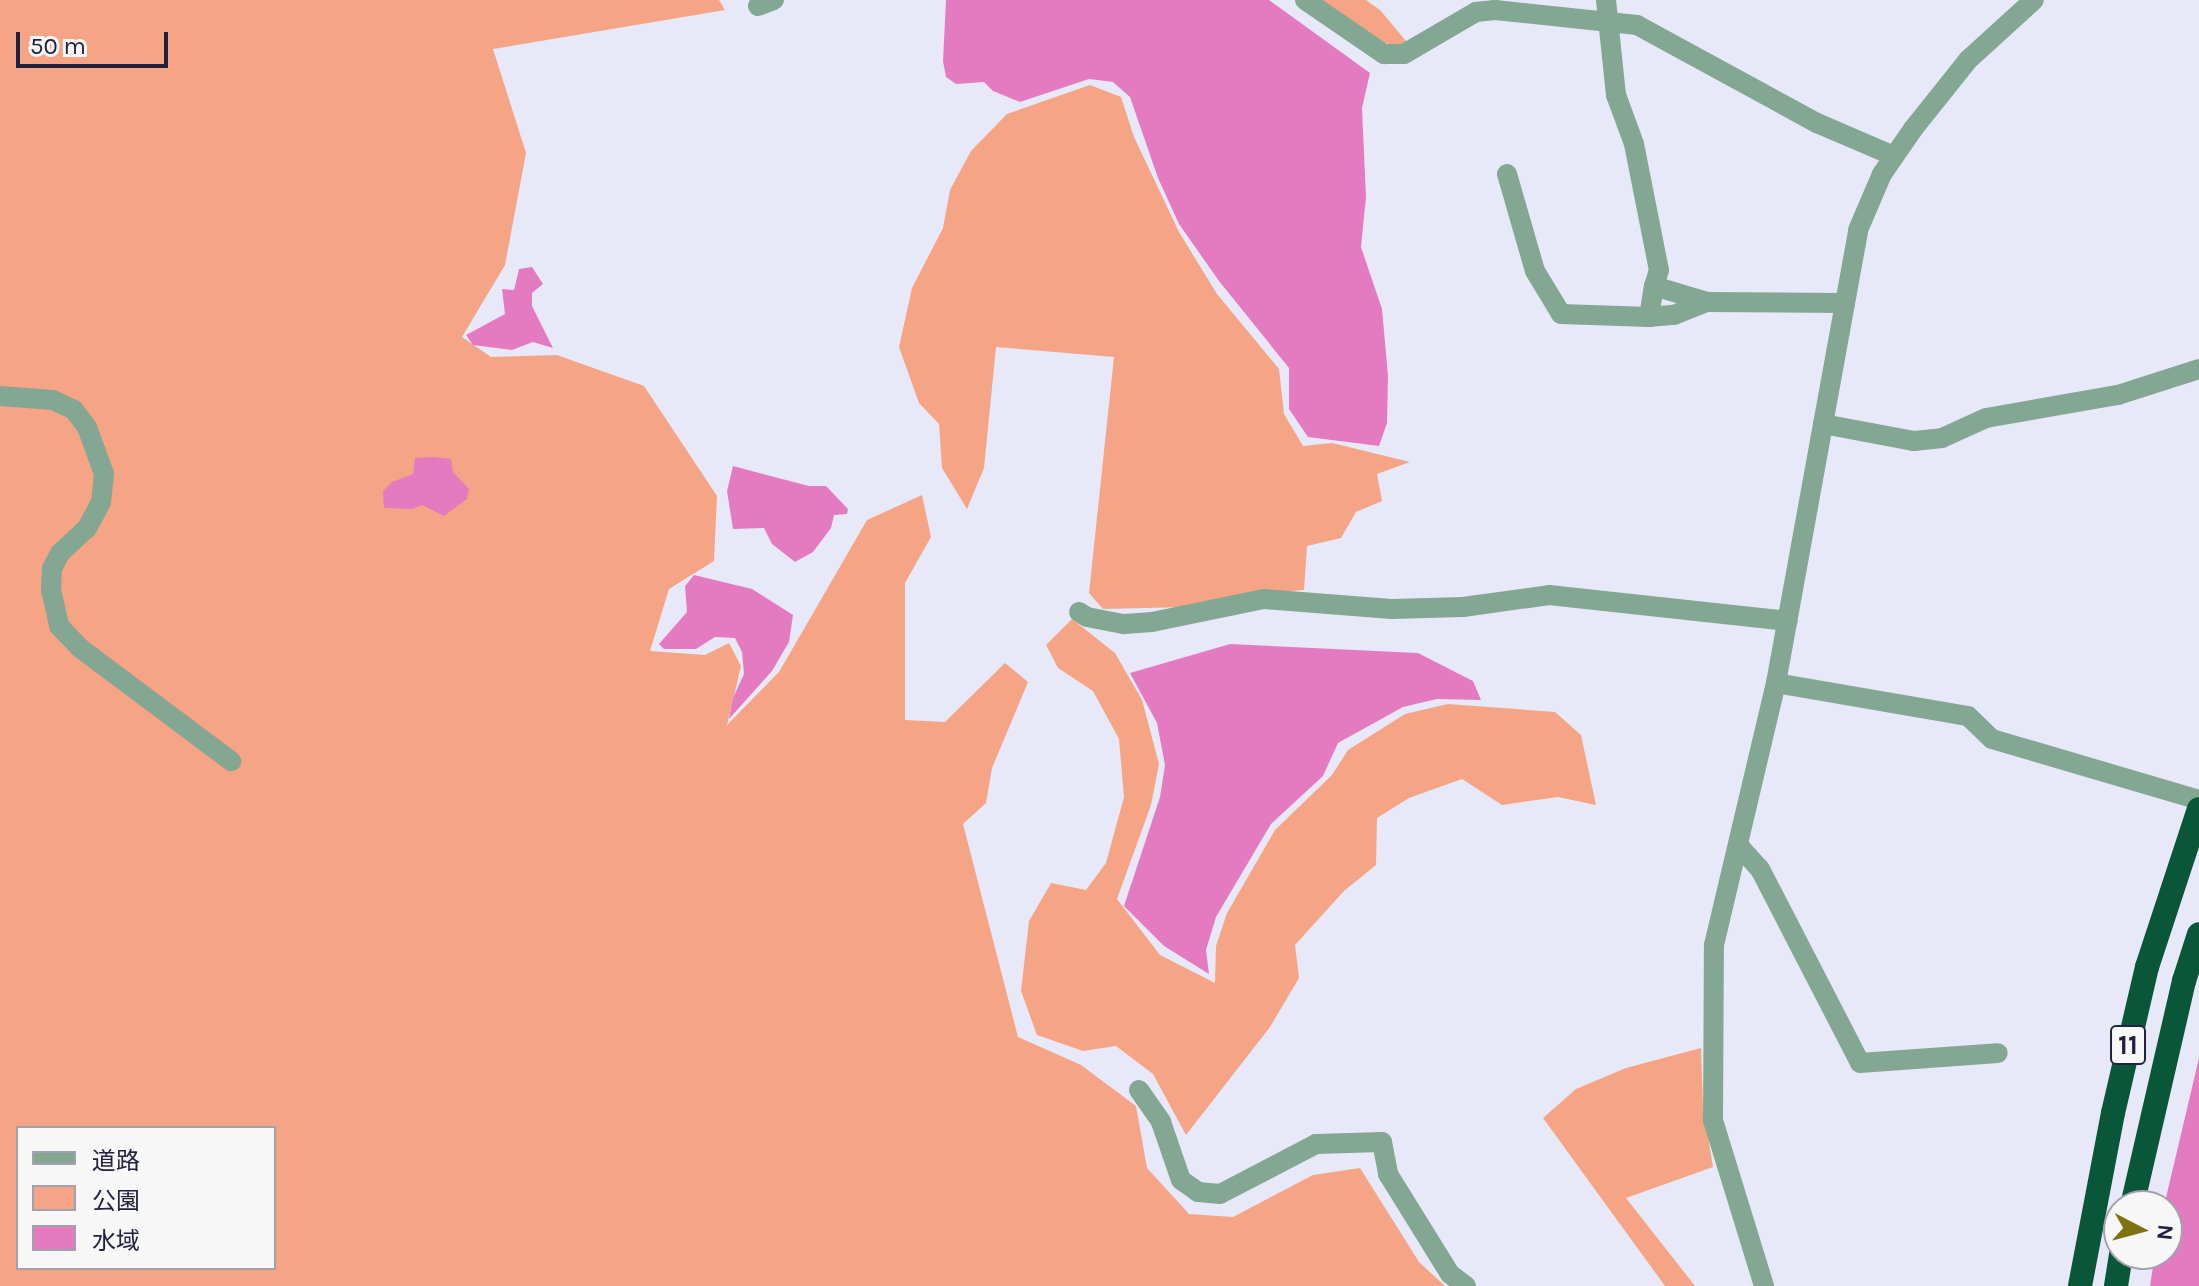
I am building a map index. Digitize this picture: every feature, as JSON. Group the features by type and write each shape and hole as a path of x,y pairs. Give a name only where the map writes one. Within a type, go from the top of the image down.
{"highway":[{"name":"11","path":"2080,1286 2113,1113 2147,967 2199,809"},
{"name":"11","path":"2136,1190 2184,981 2199,934"}],"street":[{"path":"1305,0 1384,54 1404,54 1476,12 1495,10 1637,25 1817,123 1894,156"},
{"path":"1606,0 1611,23 1616,95 1634,144 1659,270 1649,317"},
{"path":"1764,1286 1713,1120 1714,945 1776,683 1858,230 1882,174 1894,156 1968,60 2034,0"},
{"path":"1507,174 1535,271 1561,314 1674,315 1707,302"},
{"path":"1654,286 1707,302 1845,303"},
{"path":"1823,424 1914,441 1942,438 1986,418 2118,395 2199,369"},
{"path":"0,396 53,400 74,410 87,427 104,474 101,502 87,528 60,553 52,569 51,590 59,626 80,648 231,761"},
{"path":"1079,612 1087,617 1124,624 1152,622 1264,599 1392,609 1463,607 1549,595 1788,621"},
{"path":"1776,683 1968,716 1992,739 2199,800"},
{"path":"1739,846 1760,869 1860,1063 1998,1053"},
{"path":"1139,1090 1161,1122 1181,1180 1198,1192 1220,1194 1316,1144 1382,1142 1388,1174 1450,1274 1466,1286"}],"green space":[{"path":"0,0 719,0 725,10 493,49 526,153 505,265 462,337 491,357 557,355 644,386 717,496 714,561 669,589 650,651 705,655 729,643 741,666 727,725 779,672 867,520 922,495 931,537 905,583 905,720 945,722 1005,663 1028,682 992,768 986,803 963,824 1018,1037 1081,1065 1136,1106 1147,1168 1189,1214 1233,1217 1313,1175 1360,1168 1419,1262 1445,1286 0,1286"},
{"path":"1316,0 1366,0 1380,10 1406,41 1404,45 1392,45 1372,39"},
{"path":"1090,85 1121,97 1134,137 1179,232 1217,294 1279,369 1284,414 1303,446 1332,443 1410,462 1377,474 1382,501 1356,512 1341,538 1307,546 1304,590 1243,595 1186,607 1103,609 1089,593 1114,357 996,347 984,468 967,509 942,468 939,424 919,403 899,347 912,288 943,228 950,190 971,151 1007,114"},
{"path":"1072,619 1115,653 1142,700 1159,764 1151,805 1117,899 1160,955 1215,983 1216,946 1227,913 1275,830 1332,775 1348,750 1405,714 1448,704 1555,712 1581,735 1596,805 1558,797 1502,805 1462,779 1409,798 1377,818 1376,865 1344,891 1295,945 1299,978 1270,1027 1186,1135 1153,1074 1116,1046 1083,1051 1037,1035 1021,991 1029,921 1051,883 1086,890 1106,863 1124,797 1119,739 1093,691 1058,668 1046,645"},
{"path":"1701,1048 1703,1106 1713,1167 1626,1198 1695,1286 1665,1286 1543,1118 1576,1089 1626,1068"}],"water":[{"path":"946,0 1269,0 1370,73 1362,108 1366,197 1361,247 1382,309 1388,376 1387,423 1379,446 1308,437 1289,409 1289,368 1219,281 1179,224 1158,178 1130,97 1113,82 1089,79 1020,102 993,91 984,82 956,84 946,77 943,61"},
{"path":"532,267 543,284 532,293 532,306 553,348 533,342 512,350 473,345 466,335 505,314 502,289 514,290 519,269"},
{"path":"415,458 451,459 453,472 469,489 467,499 444,516 422,505 412,509 384,508 383,491 392,482 413,474"},
{"path":"733,466 809,486 826,486 848,509 847,514 834,515 831,528 813,552 795,562 772,544 764,528 733,529 727,491"},
{"path":"694,575 752,589 793,615 789,642 772,671 729,719 733,698 744,674 742,652 735,638 715,637 696,649 664,649 659,644 687,612 685,586"},
{"path":"1230,644 1418,653 1473,681 1481,700 1437,699 1403,707 1338,743 1323,776 1271,824 1216,917 1206,950 1209,974 1164,946 1124,906 1160,797 1165,765 1157,723 1130,673"},
{"path":"2199,1058 2199,1286 2150,1286 2152,1270 2183,1270 2183,1190 2168,1190"}]}
